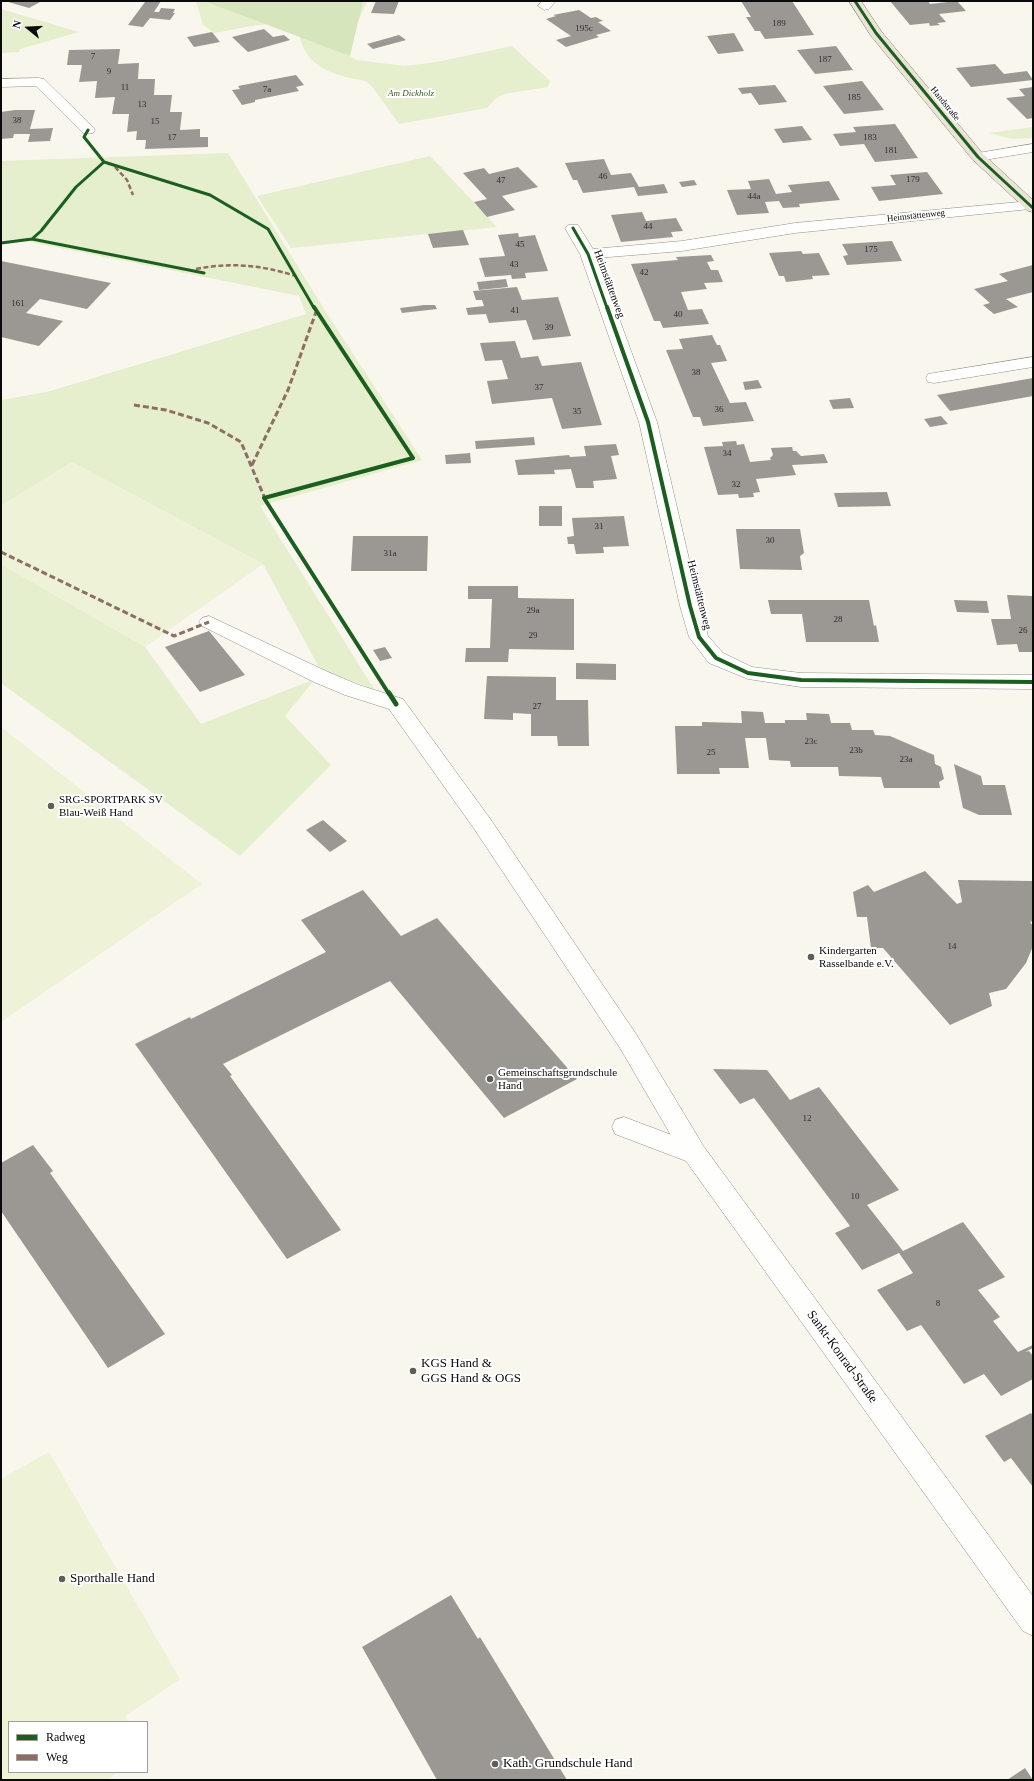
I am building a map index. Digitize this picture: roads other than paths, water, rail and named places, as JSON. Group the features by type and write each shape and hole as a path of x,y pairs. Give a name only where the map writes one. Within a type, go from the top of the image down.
{"main road":[{"name":"Handstraße","path":"855,1 876,33 978,157 1031,206"}],"street":[{"path":"1,84 39,82 88,130"},
{"path":"978,157 1033,148"},
{"name":"Heimstättenweg","path":"588,254 682,246 795,228 1031,206"},
{"name":"Heimstättenweg","path":"573,228 588,254 648,422 698,637 716,658 748,674 801,680 1033,682"},
{"path":"934,378 1033,362"},
{"name":"Sankt-Konrad-Straße","path":"209,622 321,677 352,690 396,704 483,826 628,1041 695,1154 1033,1621"},
{"path":"624,1127 695,1154"}],"place":[{"name":"SRG-SPORTPARK SV Blau-Weiß Hand","path":"51,806"},
{"name":"Kindergarten Rasselbande e.V.","path":"811,957"},
{"name":"Gemeinschaftsgrundschule Hand","path":"490,1079"},
{"name":"KGS Hand & GGS Hand & OGS","path":"413,1371"},
{"name":"Sporthalle Hand","path":"62,1579"},
{"name":"Kath. Grundschule Hand","path":"495,1764"}],"park label":[{"name":"Am Dickholz","path":"411,94"}]}
